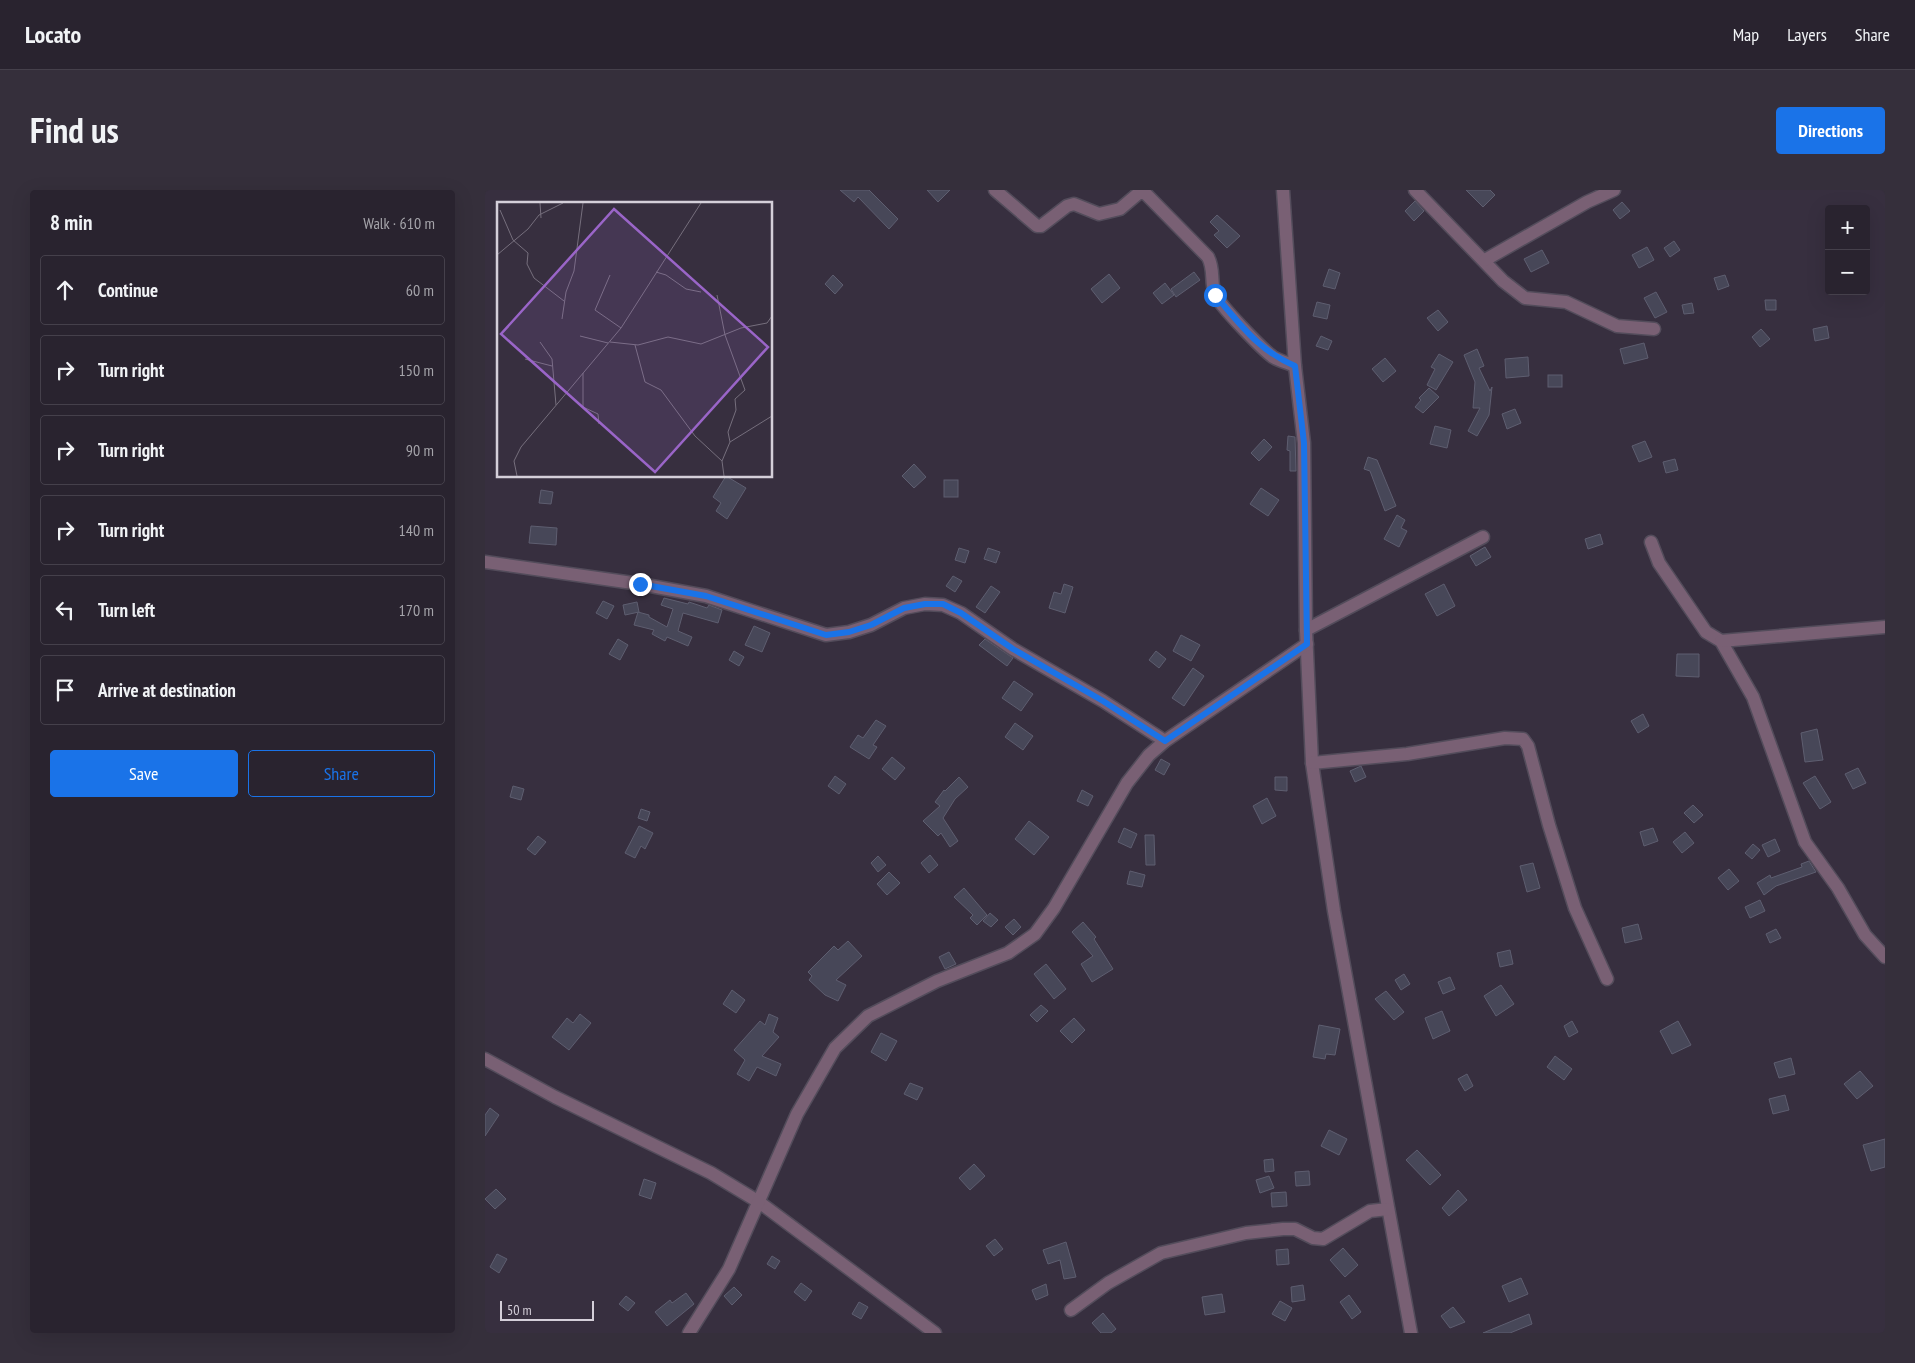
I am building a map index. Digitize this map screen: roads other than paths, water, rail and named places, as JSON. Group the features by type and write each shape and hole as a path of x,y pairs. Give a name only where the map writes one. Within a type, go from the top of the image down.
{"street":[{"path":"995,190 1037,226 1041,226 1067,206 1074,204 1099,214 1120,209 1140,192 1146,194 1208,257 1213,268 1212,279 1215,295 1263,349 1275,358 1295,366"},
{"path":"1283,190 1295,366 1304,443 1306,630 1312,763 1334,911 1411,1333"},
{"path":"1415,190 1503,280 1525,298 1566,302 1617,326 1654,329"},
{"path":"1485,260 1587,202 1614,190"},
{"path":"1306,630 1483,537"},
{"path":"1651,542 1659,563 1706,632 1721,642 1753,697 1805,842 1838,888 1865,935 1885,957"},
{"path":"485,562 640,584 706,596 826,635 849,632 871,625 904,608 925,604 943,604 961,613 1013,649 1103,701 1165,741"},
{"path":"1721,642 1885,627"},
{"path":"689,1333 729,1269 797,1114 835,1048 868,1016 937,981 1009,953 1035,934 1054,908 1127,783 1149,755 1165,741 1307,644"},
{"path":"1312,763 1407,754 1505,738 1523,739 1528,746 1549,825 1575,908 1607,979"},
{"path":"485,1059 555,1097 711,1173 759,1202 935,1333"},
{"path":"1071,1310 1108,1284 1161,1253 1246,1233 1283,1229 1295,1229 1313,1238 1323,1239 1370,1211 1388,1209"}]}
